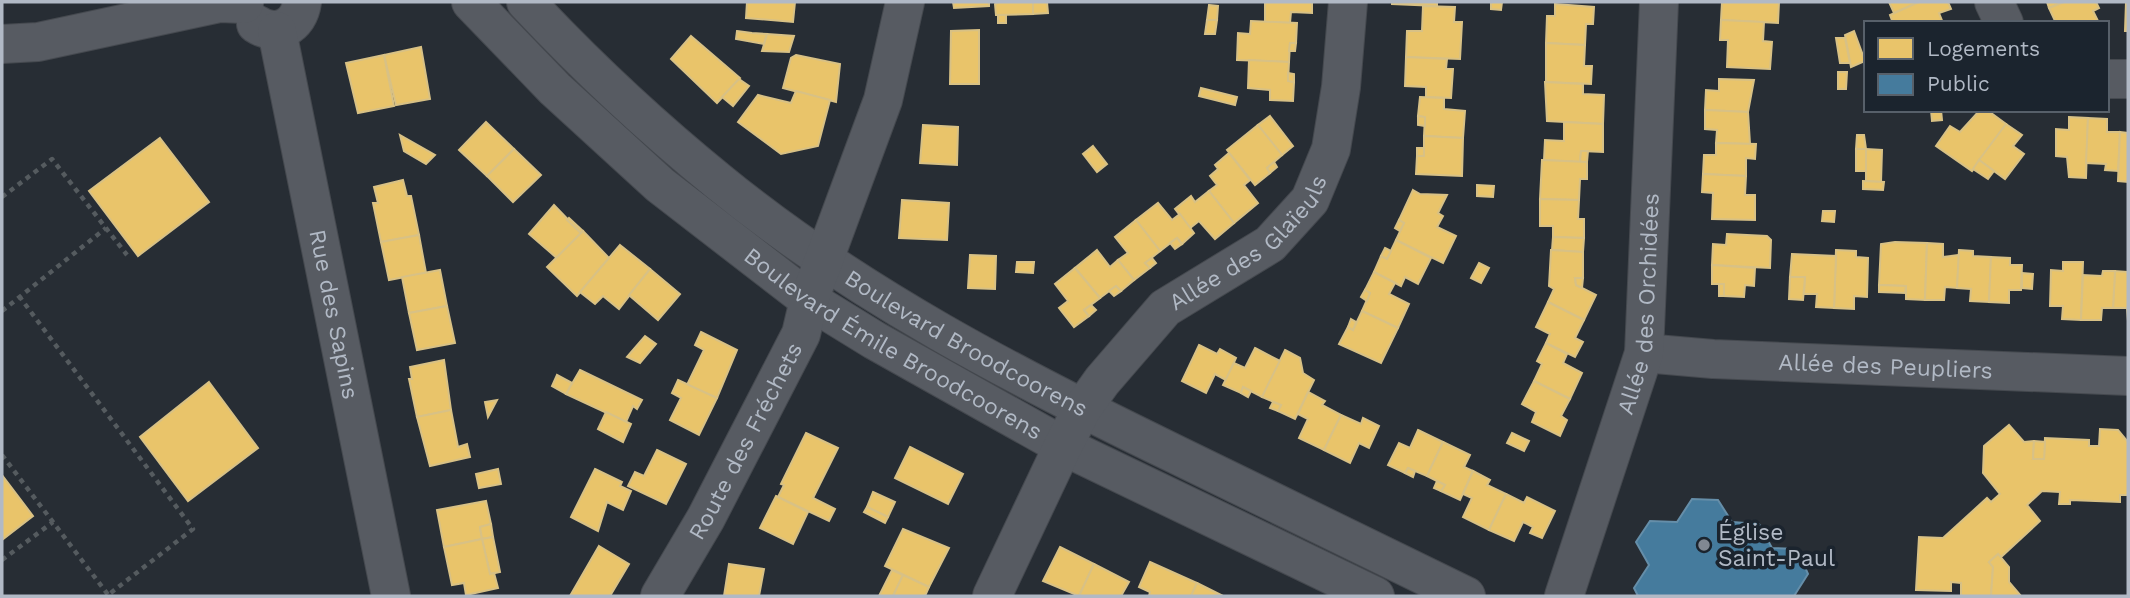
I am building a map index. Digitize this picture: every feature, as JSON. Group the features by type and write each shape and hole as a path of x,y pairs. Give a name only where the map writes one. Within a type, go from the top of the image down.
{"street":[{"path":"2,44 38,42 220,3 244,3 251,21 267,30 278,31 294,22 302,2"},
{"name":"Boulevard Émile Broodcoorens","path":"471,2 555,89 660,185 809,300 874,340 1063,446 1375,596"},
{"name":"Boulevard Broodcoorens","path":"526,2 592,72 720,183 825,259 948,337 1082,409 1466,596"},
{"name":"Route des Fréchets","path":"660,596 706,518 801,334 809,300 883,100 905,2"},
{"name":"Allée des Glaïeuls","path":"992,596 1063,446 1082,409 1102,381 1165,309 1270,244 1310,200 1331,149 1341,87 1348,2"},
{"name":"Allée des Orchidées","path":"1564,596 1644,353 1659,2"},
{"path":"1994,2 2003,21"},
{"name":"Rue des Sapins","path":"278,31 391,596"},
{"path":"2109,79 2128,79"},
{"name":"Allée des Peupliers","path":"1644,353 1713,359 2128,376"}],"path":[{"path":"2,197 52,159 127,254"},
{"path":"2,311 106,228"},
{"path":"2,455 108,596 193,529 19,296"},
{"path":"2,560 52,522"}],"building: Logements":[{"path":"747,2 795,2 793,22 746,18"},
{"path":"953,2 989,2 989,6 954,8"},
{"path":"1033,2 1033,14 996,15 995,4"},
{"path":"1033,2 1047,2 1048,13 1033,14"},
{"path":"1265,2 1312,2 1312,13 1291,12 1290,23 1265,22"},
{"path":"1437,2 1437,6 1392,4"},
{"path":"1491,2 1502,2 1501,10 1491,9"},
{"path":"1722,2 1779,2 1778,23 1721,20"},
{"path":"1889,2 1919,2 1894,13"},
{"path":"1919,2 1948,2 1951,9 1939,13 1942,21 1892,21 1890,15"},
{"path":"2047,2 2064,2 2049,8"},
{"path":"2064,2 2096,2 2099,8 2093,11 2098,21 2055,21 2049,8"},
{"path":"2128,2 2128,31 2125,31"},
{"path":"1555,4 1594,7 1593,24 1586,24 1585,45 1546,43 1547,16 1555,16"},
{"path":"1209,5 1218,6 1217,20 1207,20"},
{"path":"1423,6 1455,7 1454,22 1462,22 1460,59 1406,57 1407,31 1422,31"},
{"path":"998,15 1006,15 1006,23 998,23"},
{"path":"1207,20 1217,20 1215,34 1205,34"},
{"path":"1721,20 1764,22 1763,41 1772,42 1770,69 1727,67 1728,40 1720,40"},
{"path":"1251,21 1297,23 1296,43 1290,43 1289,62 1237,60 1238,33 1250,34"},
{"path":"979,30 979,84 950,84 951,31"},
{"path":"737,31 767,34 764,44 736,39"},
{"path":"1854,31 1864,58 1864,61 1851,67 1845,35"},
{"path":"767,34 794,36 789,52 762,51"},
{"path":"691,36 740,78 717,103 671,59"},
{"path":"1836,38 1845,38 1850,63 1840,63"},
{"path":"1290,43 1296,43 1295,51 1289,51"},
{"path":"1546,43 1585,45 1584,66 1592,66 1591,84 1546,82"},
{"path":"421,47 430,99 396,105 384,55"},
{"path":"384,55 394,106 358,113 346,63"},
{"path":"796,55 840,64 836,102 783,88 791,58"},
{"path":"1406,57 1447,59 1446,69 1453,69 1451,98 1426,97 1426,87 1405,86"},
{"path":"1249,60 1289,62 1288,81 1294,82 1293,101 1270,100 1270,90 1248,88"},
{"path":"1838,72 1847,72 1846,89 1838,89"},
{"path":"1288,73 1294,74 1294,82 1288,81"},
{"path":"739,79 749,86 733,106 722,97"},
{"path":"1719,79 1754,80 1748,112 1705,110 1706,90 1719,91"},
{"path":"1545,82 1583,84 1583,94 1604,95 1603,124 1547,121"},
{"path":"1201,88 1237,97 1235,105 1199,96"},
{"path":"796,91 830,100 818,146 781,154 738,122 758,95 791,103"},
{"path":"1420,97 1444,98 1444,109 1465,111 1463,138 1424,136 1425,117 1418,116"},
{"path":"1705,110 1748,112 1750,144 1716,143 1717,130 1705,129"},
{"path":"1931,112 1941,112 1942,120 1932,121"},
{"path":"1978,112 1990,112 2006,124 1972,171 1936,146 1950,126 1960,132"},
{"path":"1270,116 1293,146 1282,155 1258,125"},
{"path":"1418,116 1425,117 1425,126 1418,125"},
{"path":"2069,117 2088,118 2086,178 2069,177 2067,157 2056,156 2056,129 2069,130"},
{"path":"2088,118 2107,119 2107,132 2120,132 2118,171 2105,170 2106,164 2086,163"},
{"path":"486,122 514,149 487,176 459,150"},
{"path":"1564,122 1603,124 1603,152 1581,151 1580,162 1544,160 1545,140 1564,141"},
{"path":"2006,124 2022,135 2013,146 2024,154 2005,179 1979,160"},
{"path":"923,125 958,127 957,165 920,163"},
{"path":"1258,125 1282,155 1267,168 1270,173 1255,185 1227,150"},
{"path":"2120,132 2128,133 2128,182 2118,181"},
{"path":"400,135 435,155 426,164 404,151"},
{"path":"1857,135 1864,135 1866,149 1856,149"},
{"path":"1424,136 1463,138 1462,176 1416,174 1417,156 1424,156"},
{"path":"160,138 209,202 138,256 89,191"},
{"path":"1716,143 1756,144 1755,159 1746,158 1746,176 1703,174 1704,155 1716,155"},
{"path":"1093,146 1107,164 1097,172 1083,154"},
{"path":"1417,148 1424,148 1424,156 1417,156"},
{"path":"514,149 541,175 513,202 487,176"},
{"path":"1856,149 1866,149 1866,171 1856,171"},
{"path":"1866,149 1882,150 1881,182 1866,181"},
{"path":"1581,151 1588,151 1587,162 1580,162"},
{"path":"1229,153 1250,180 1244,185 1258,203 1234,223 1209,191 1217,185 1210,176 1218,169 1215,165"},
{"path":"1542,160 1587,162 1587,179 1580,179 1579,200 1540,199"},
{"path":"1979,160 1994,171 1988,179 1973,169"},
{"path":"1274,162 1277,167 1270,173 1267,168"},
{"path":"1703,174 1746,176 1745,195 1755,195 1755,220 1712,219 1713,193 1702,192"},
{"path":"403,180 407,196 411,196 419,235 381,242 373,203 378,203 374,187"},
{"path":"1863,181 1884,182 1883,190 1863,189"},
{"path":"1477,185 1494,186 1493,197 1477,196"},
{"path":"1413,190 1420,194 1447,195 1438,213 1443,216 1437,227 1456,236 1443,263 1396,240 1404,223 1399,220"},
{"path":"1209,191 1234,223 1215,239 1199,221 1190,228 1175,209 1191,196 1195,202"},
{"path":"1540,199 1579,200 1578,219 1584,219 1584,238 1553,237 1553,226 1540,226"},
{"path":"902,200 949,203 947,240 899,238"},
{"path":"1158,203 1172,220 1180,214 1194,233 1182,244 1177,238 1160,251 1136,220"},
{"path":"554,205 581,233 558,259 529,234"},
{"path":"1823,211 1835,211 1834,222 1822,221"},
{"path":"569,218 583,231 581,233 567,220"},
{"path":"1136,220 1160,251 1145,263 1150,268 1134,280 1118,260 1128,253 1115,237"},
{"path":"1399,220 1404,223 1400,231 1395,228"},
{"path":"583,231 609,258 577,296 547,267"},
{"path":"1727,234 1767,236 1771,240 1770,268 1712,265 1713,244 1726,245"},
{"path":"419,235 426,273 389,280 381,242"},
{"path":"1553,237 1584,238 1583,252 1552,250"},
{"path":"1177,238 1182,244 1175,249 1170,243"},
{"path":"1396,240 1431,258 1418,284 1405,277 1401,286 1374,272 1381,256 1387,259"},
{"path":"1927,243 1925,300 1906,299 1906,286 1879,285 1881,244"},
{"path":"1927,243 1943,244 1943,257 1959,255 1957,288 1945,287 1944,300 1925,300"},
{"path":"620,245 650,269 619,309 603,296 595,304 580,292"},
{"path":"1385,248 1391,251 1387,259 1381,256"},
{"path":"1097,250 1110,267 1118,260 1134,280 1121,291 1116,286 1100,298 1075,268"},
{"path":"1551,250 1583,252 1583,278 1575,278 1576,285 1596,295 1584,320 1548,302 1554,289 1549,286"},
{"path":"1836,250 1856,251 1856,257 1868,258 1867,297 1854,296 1854,309 1834,308"},
{"path":"1959,250 1973,251 1973,256 1991,257 1989,302 1970,301 1971,289 1957,288"},
{"path":"1792,254 1836,256 1834,308 1816,307 1817,294 1804,294 1805,277 1790,277"},
{"path":"970,255 996,256 995,289 968,288"},
{"path":"1991,257 2010,258 2010,265 2022,265 2021,290 2009,290 2009,303 1989,302"},
{"path":"1152,258 1156,263 1150,268 1145,263"},
{"path":"1017,262 1034,262 1033,273 1016,272"},
{"path":"2063,262 2083,262 2081,320 2062,319 2063,306 2050,306 2051,270 2063,271"},
{"path":"1479,263 1489,268 1481,283 1471,278"},
{"path":"1712,265 1755,268 1754,286 1745,285 1744,297 1724,296 1724,284 1712,284"},
{"path":"1075,268 1100,298 1084,310 1089,316 1074,327 1059,308 1068,301 1055,284"},
{"path":"650,269 680,294 658,320 629,295"},
{"path":"440,270 447,306 409,313 402,277"},
{"path":"2103,271 2115,271 2113,308 2102,308 2101,320 2081,320 2083,275 2102,276"},
{"path":"2115,271 2128,272 2128,321 2127,308 2113,308"},
{"path":"1374,272 1395,283 1389,294 1409,304 1398,328 1362,311 1370,293 1365,290"},
{"path":"2022,273 2033,274 2032,289 2022,288"},
{"path":"1790,277 1805,277 1803,300 1789,299"},
{"path":"1575,278 1583,278 1582,288 1576,285"},
{"path":"1719,284 1724,284 1724,296 1719,296"},
{"path":"1879,285 1906,286 1905,293 1879,292"},
{"path":"1116,286 1121,291 1114,296 1109,291"},
{"path":"1365,290 1370,293 1367,301 1361,297"},
{"path":"1548,302 1584,320 1575,338 1583,342 1575,357 1546,343 1550,334 1536,327"},
{"path":"1091,305 1096,310 1089,316 1084,310"},
{"path":"447,306 455,343 417,350 409,313"},
{"path":"1362,311 1398,328 1381,363 1339,344 1348,327 1353,330"},
{"path":"1351,319 1356,322 1353,330 1348,327"},
{"path":"701,332 737,350 717,398 687,385 704,350 695,345"},
{"path":"645,336 656,344 640,363 627,357"},
{"path":"1546,343 1567,354 1563,363 1582,373 1570,399 1534,381 1542,364 1537,361"},
{"path":"1199,345 1217,354 1220,349 1236,358 1226,380 1215,374 1206,393 1182,381"},
{"path":"1255,348 1280,361 1262,397 1243,387 1241,393 1223,385 1234,363 1245,368"},
{"path":"1285,350 1300,358 1303,373 1314,380 1295,419 1278,411 1281,405 1262,397"},
{"path":"444,360 451,410 417,417 409,379 412,379 410,367"},
{"path":"580,370 642,400 637,409 633,406 626,422 566,394"},
{"path":"557,375 572,383 566,394 552,386"},
{"path":"678,380 717,398 699,435 670,420 681,398 672,393"},
{"path":"1534,381 1570,399 1561,416 1567,420 1560,436 1532,422 1536,412 1522,404"},
{"path":"209,382 258,448 188,501 140,437"},
{"path":"1243,387 1251,391 1248,397 1241,393"},
{"path":"1308,392 1325,401 1322,405 1341,415 1324,450 1299,438 1308,419 1298,414"},
{"path":"497,400 488,417 485,402"},
{"path":"1273,402 1281,405 1278,411 1270,408"},
{"path":"451,410 458,447 467,444 470,457 430,466 417,417"},
{"path":"606,412 631,424 623,442 598,429"},
{"path":"1341,415 1361,424 1363,418 1379,426 1369,448 1359,443 1350,463 1324,450"},
{"path":"2009,425 2024,442 2034,441 2033,459 2044,459 2045,438 2089,440 2089,446 2099,446 2100,429 2118,430 2128,442 2128,495 2120,495 2120,502 2070,500 2070,504 2059,504 2060,492 2042,491 2027,505 2040,521 2001,557 1998,554 1989,562 1993,567 1991,596 1961,596 1961,583 1951,582 1951,591 1916,590 1919,537 1943,538 1987,498 1991,502 2000,494 1983,473 1984,446"},
{"path":"1418,430 1443,442 1427,476 1408,468 1405,473 1388,465 1399,443 1410,448"},
{"path":"806,433 838,448 813,498 835,509 829,521 778,497 784,485 781,484"},
{"path":"1512,433 1529,441 1524,451 1507,443"},
{"path":"2034,441 2045,442 2044,459 2033,459"},
{"path":"1443,442 1470,455 1464,467 1473,471 1460,500 1441,491 1445,485 1427,476"},
{"path":"910,447 963,474 948,504 895,478"},
{"path":"657,450 686,464 666,504 628,486 635,472 644,476"},
{"path":"1408,468 1415,471 1413,477 1405,473"},
{"path":"498,469 501,484 479,488 476,474"},
{"path":"595,469 622,482 620,486 631,491 623,510 607,502 598,531 571,517"},
{"path":"1473,471 1490,480 1487,485 1506,494 1489,530 1463,517 1472,498 1463,494"},
{"path":"2,475 33,516 2,540"},
{"path":"1437,481 1445,485 1441,491 1434,488"},
{"path":"873,492 895,502 888,517 867,507"},
{"path":"1506,494 1524,503 1527,497 1555,511 1542,538 1530,533 1533,527 1523,522 1514,541 1489,530"},
{"path":"776,496 808,512 793,544 760,528"},
{"path":"486,501 491,524 480,527 482,539 444,547 437,510"},
{"path":"867,507 888,517 885,523 864,512"},
{"path":"491,524 493,537 482,539 480,527"},
{"path":"903,529 949,548 929,587 885,566"},
{"path":"493,537 500,572 490,574 482,539"},
{"path":"482,539 490,574 494,573 498,588 466,595 464,583 452,585 444,547"},
{"path":"599,546 629,564 610,596 570,596"},
{"path":"1060,547 1094,564 1079,596 1043,581"},
{"path":"1998,554 2009,567 2009,582 2021,596 1991,596 1993,567 1989,562"},
{"path":"1150,562 1197,583 1191,596 1149,596 1150,592 1139,587"},
{"path":"729,564 764,569 759,596 724,596"},
{"path":"1094,564 1129,582 1121,596 1079,596"},
{"path":"892,570 903,575 893,596 879,596"},
{"path":"903,575 929,587 925,596 893,596"},
{"path":"1197,583 1223,596 1191,596"}],"building: Public":[{"name":"Église Saint-Paul","path":"1692,499 1718,500 1732,522 1759,524 1772,548 1797,549 1808,574 1794,596 1638,596 1634,588 1649,565 1636,542 1650,521 1677,522"}],"place":[{"name":"Église Saint-Paul","path":"1704,545"}]}
